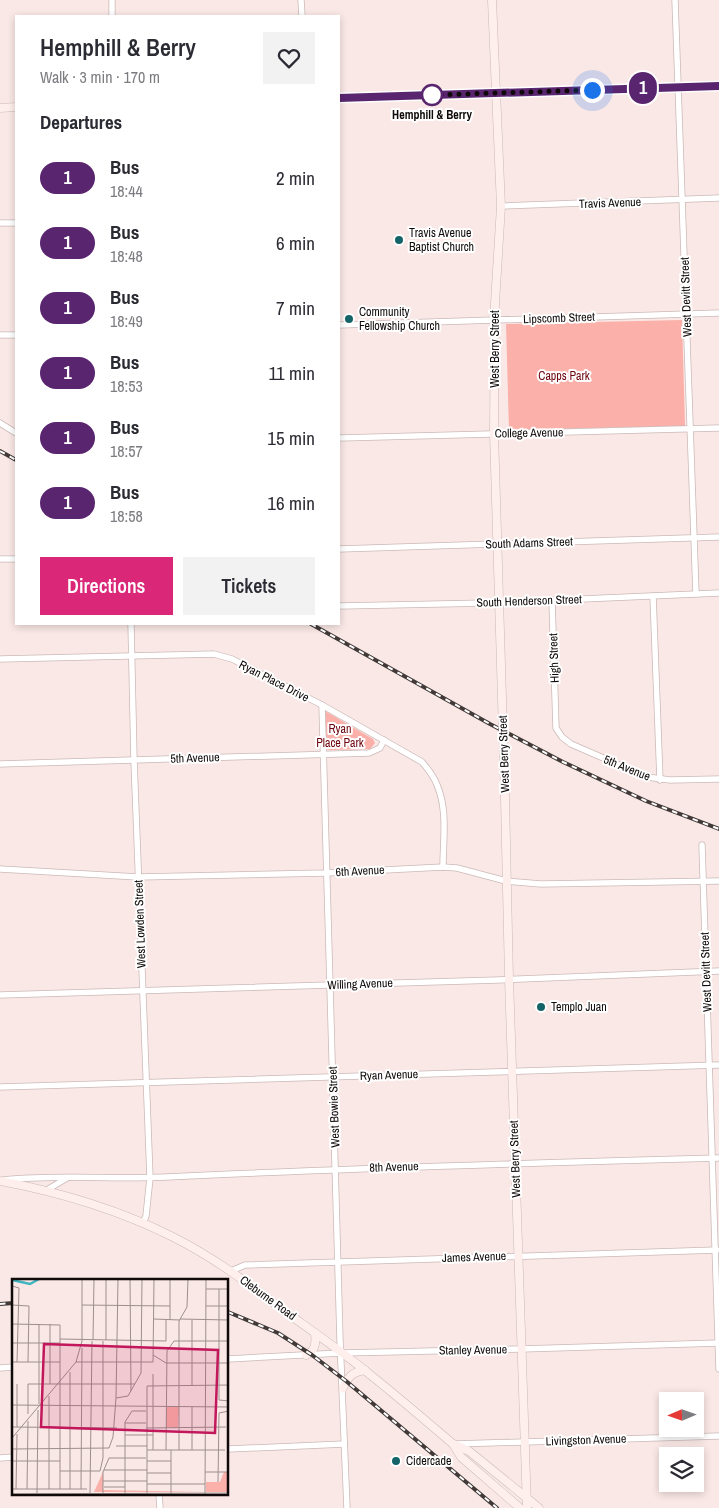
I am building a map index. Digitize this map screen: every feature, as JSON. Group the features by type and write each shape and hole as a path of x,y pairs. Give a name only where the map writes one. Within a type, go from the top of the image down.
{"main road":[{"name":"West Berry Street","path":"492,0 501,206 495,320 494,434 509,979 527,1508"},
{"path":"340,98 719,86"},
{"path":"0,108 15,107"},
{"name":"Cleburne Road","path":"0,1181 45,1191 103,1208 143,1223 192,1247 231,1271 365,1370 453,1444 462,1457 520,1508"},
{"path":"306,1355 310,1354 314,1349 316,1343 315,1333"},
{"path":"343,1388 351,1375 365,1370"},
{"name":"Cleburne Road","path":"453,1444 469,1451 539,1508"}],"street":[{"path":"112,0 112,15"},
{"path":"301,0 302,15"},
{"name":"West Devitt Street","path":"675,0 696,594"},
{"name":"Travis Avenue","path":"501,206 719,198"},
{"path":"0,223 15,223"},
{"name":"Lipscomb Street","path":"340,326 719,314"},
{"path":"0,335 15,335"},
{"path":"0,423 15,432"},
{"name":"College Avenue","path":"340,438 719,428"},
{"name":"South Adams Street","path":"340,549 719,537"},
{"path":"0,559 15,559"},
{"name":"South Henderson Street","path":"340,606 719,593"},
{"path":"653,596 660,780"},
{"name":"High Street","path":"552,600 557,717"},
{"name":"West Lowden Street","path":"131,625 138,877 150,1178 146,1216 143,1223"},
{"name":"Ryan Place Drive","path":"0,659 214,654 223,656 322,705 422,762 432,774 438,786 444,816 443,867"},
{"name":"West Bowie Street","path":"322,705 322,755 347,1508"},
{"name":"5th Avenue","path":"557,717 556,728 562,737 571,744 647,778 660,780 719,779"},
{"name":"5th Avenue","path":"0,764 369,754 380,748 384,740"},
{"name":"West Devitt Street","path":"702,845 709,1065 716,1158 719,1370"},
{"name":"6th Avenue","path":"0,870 138,877 326,873 443,867 457,868 506,881 541,884 719,881"},
{"name":"Willing Avenue","path":"0,995 719,971"},
{"name":"Ryan Avenue","path":"0,1087 719,1065"},
{"name":"8th Avenue","path":"0,1181 69,1176 150,1178 336,1169 716,1158"},
{"path":"45,1191 69,1176"},
{"name":"James Avenue","path":"231,1271 245,1265 717,1250"},
{"name":"Stanley Avenue","path":"229,1359 341,1353 719,1343"},
{"name":"Livingston Avenue","path":"453,1444 719,1436"},
{"path":"229,1449 344,1444"}],"green space":[{"name":"Capps Park","path":"682,320 685,426 509,430 506,324"},
{"name":"Ryan Place Park","path":"325,711 373,739 375,743 370,749 327,749"}],"railway":[{"path":"0,451 15,459"},
{"path":"313,625 490,724 563,762 646,801 719,829"},
{"path":"0,1304 12,1303"},
{"path":"229,1312 278,1333 312,1355 346,1381 497,1508"}],"bus line":[{"name":"1","path":"340,98 719,86"}],"place":[{"name":"Hemphill & Berry","path":"432,95"},
{"name":"Travis Avenue Baptist Church","path":"399,240"},
{"name":"Community Fellowship Church","path":"349,319"},
{"name":"Templo Juan","path":"541,1007"},
{"name":"Cidercade","path":"396,1461"}],"route":[{"path":"432,95 592,90"}]}
